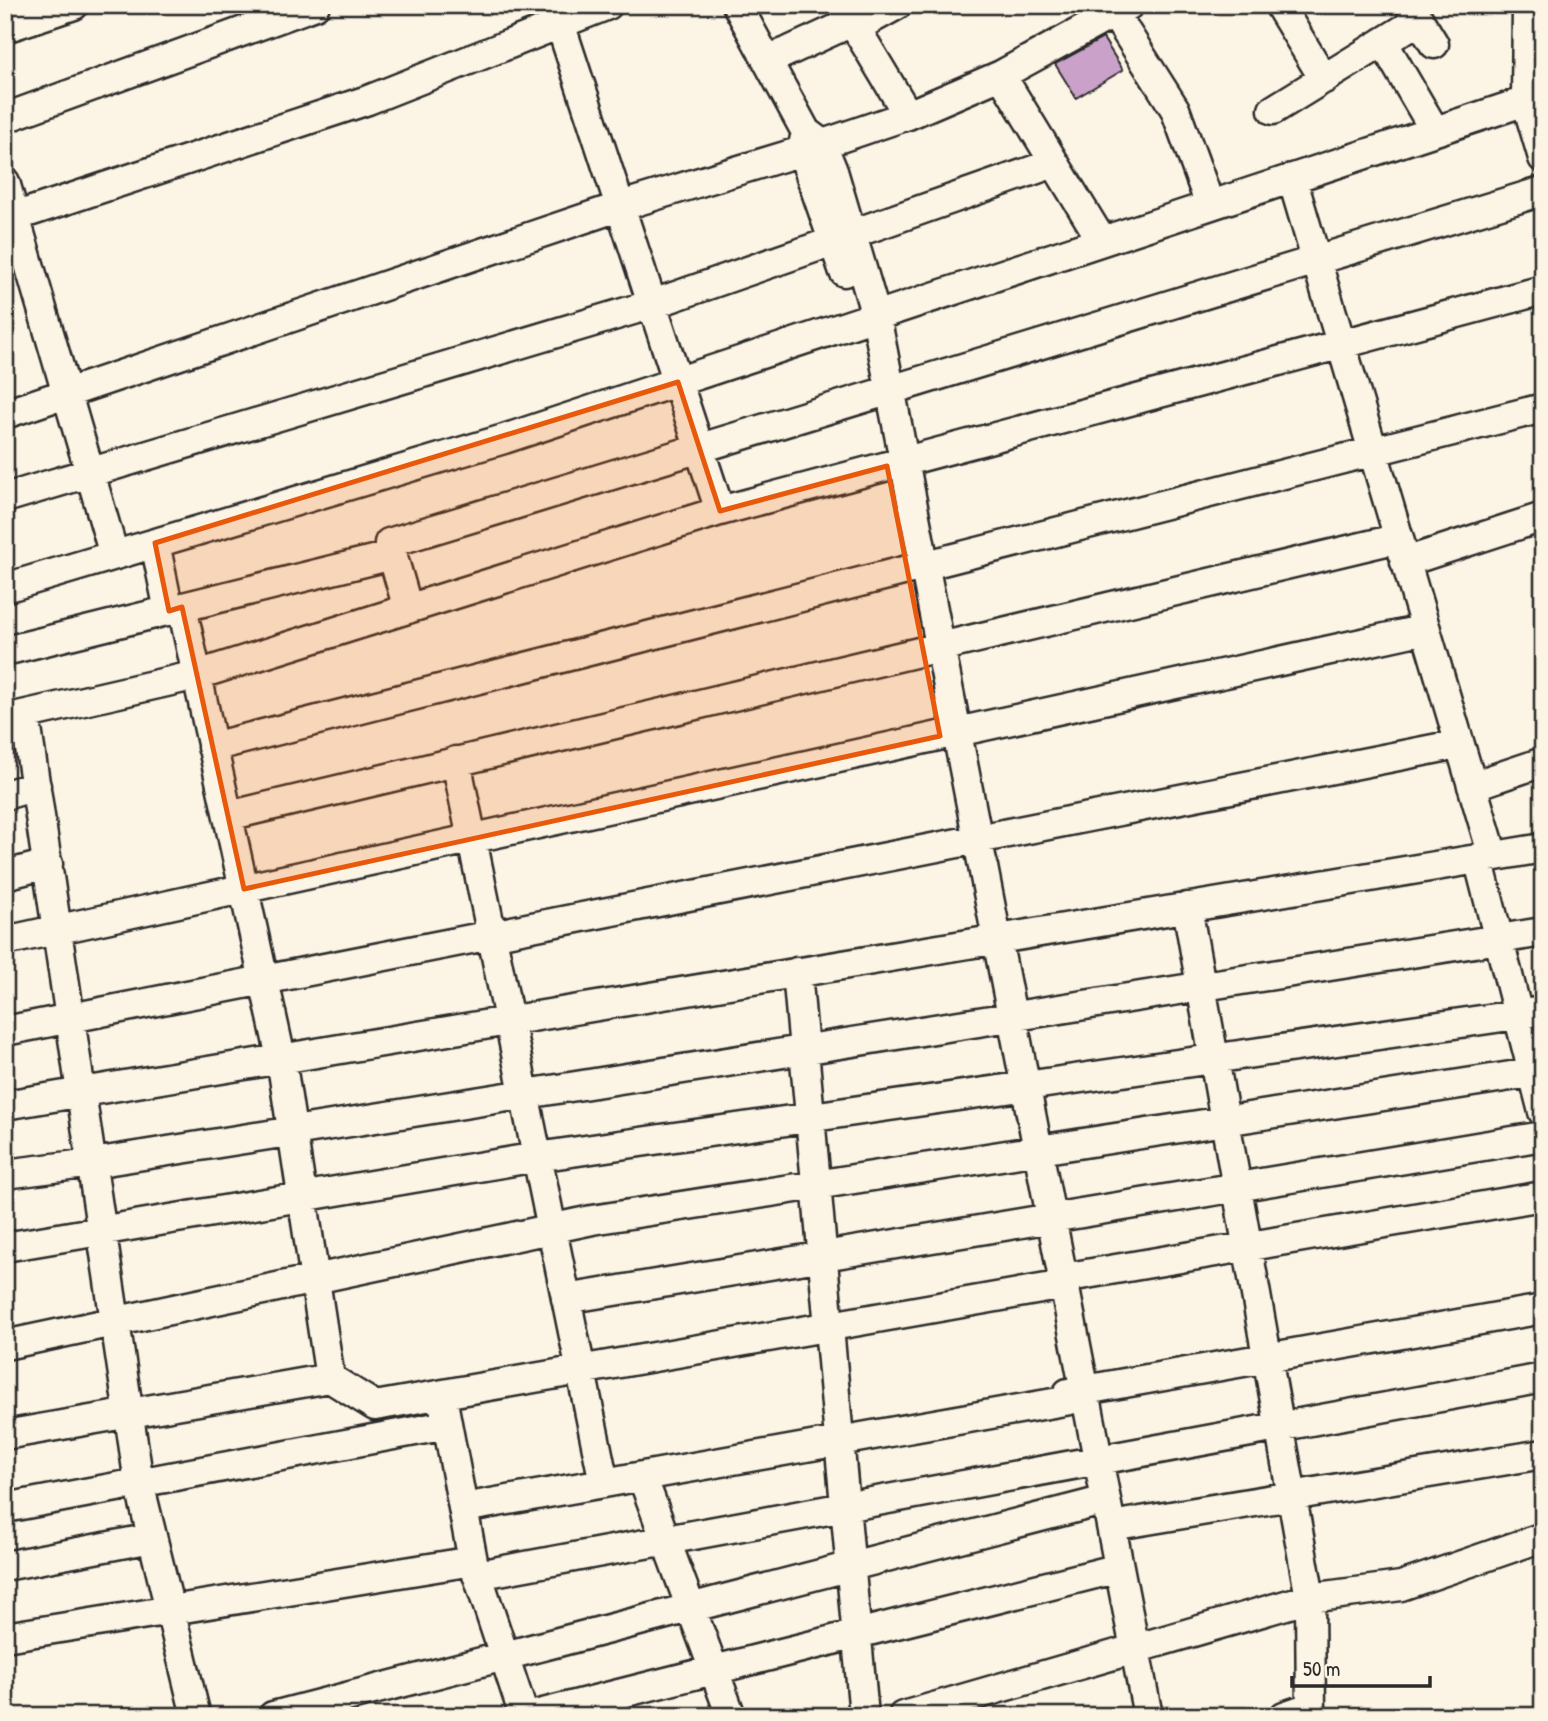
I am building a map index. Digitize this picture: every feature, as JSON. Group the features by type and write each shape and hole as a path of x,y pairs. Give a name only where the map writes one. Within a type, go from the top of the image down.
{"street":[{"path":"5,28 74,5"},
{"path":"5,118 315,5"},
{"path":"10,219 368,100 558,15 608,5"},
{"path":"737,5 810,142 868,319 1017,1087 1058,1284 1074,1394 1102,1510 1127,1651 1148,1716"},
{"path":"767,61 850,18 897,5"},
{"path":"1279,5 1324,79"},
{"path":"1527,5 1535,58 1526,101 1543,158"},
{"path":"5,414 810,142 908,115 1001,75 1118,8 1175,108 1210,205"},
{"path":"1273,110 1383,42 1415,12 1434,44"},
{"path":"558,15 720,511"},
{"path":"850,18 908,115"},
{"path":"1383,42 1435,131"},
{"path":"1001,75 1102,241"},
{"path":"5,588 504,439 1526,101"},
{"path":"5,498 653,304 1054,163"},
{"path":"1292,178 1472,786 1499,939 1530,1013 1543,1112"},
{"path":"5,182 10,219 68,393 114,555"},
{"path":"408,609 389,543 1543,191"},
{"path":"196,1716 139,1483 36,786 15,717 197,675 720,511 1543,290"},
{"path":"212,747 1543,408"},
{"path":"228,816 932,649 1402,550 1543,517"},
{"path":"155,543 197,675 281,1058 330,1378"},
{"path":"5,652 393,555"},
{"path":"5,941 1426,629"},
{"path":"5,1031 1460,744"},
{"path":"456,761 604,1483"},
{"path":"1472,786 1543,762"},
{"path":"5,795 36,786"},
{"path":"5,1105 1543,848"},
{"path":"5,875 48,864"},
{"path":"1187,907 1310,1598 1302,1713"},
{"path":"5,1174 93,1163 1543,932"},
{"path":"797,972 864,1716"},
{"path":"5,1247 537,1157 1530,1013"},
{"path":"5,1345 592,1220 1538,1071"},
{"path":"566,1299 1543,1136"},
{"path":"5,1435 330,1378 375,1406 829,1327 1248,1247 1543,1196"},
{"path":"463,1508 839,1441 1267,1358 1543,1310"},
{"path":"5,1637 169,1610 666,1540 1543,1378"},
{"path":"442,1394 475,1568 524,1716"},
{"path":"5,1508 447,1425"},
{"path":"273,1716 850,1566 1102,1510 1292,1496 1543,1454"},
{"path":"642,1476 731,1716"},
{"path":"903,1716 1310,1598 1401,1586 1543,1537"},
{"path":"5,1566 152,1538"},
{"path":"531,1716 1111,1570"},
{"path":"1127,1651 1131,1716"}],"highlighted area":[{"path":"678,382 720,511 887,466 940,736 244,889 182,607 169,611 155,543"}],"building":[{"path":"1103,38 1123,70 1076,98 1055,64"}]}
